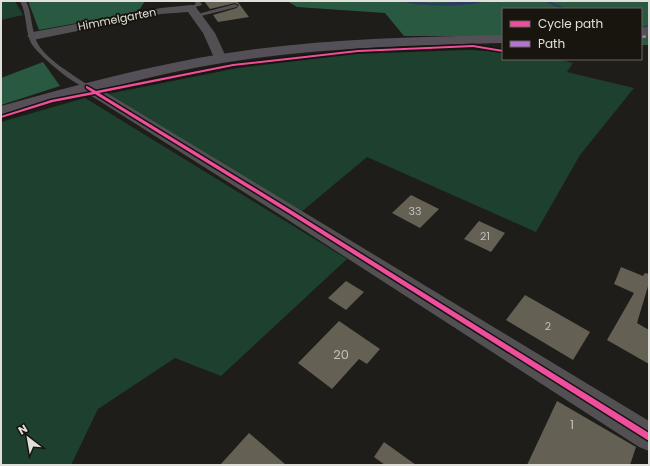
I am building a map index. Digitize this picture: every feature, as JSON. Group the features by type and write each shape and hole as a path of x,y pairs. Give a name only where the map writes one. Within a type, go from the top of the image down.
{"street":[{"name":"Himmelgarten","path":"33,36 161,11 195,8"},
{"path":"195,8 221,59"},
{"path":"1,111 142,73 267,52 341,45 502,39"},
{"path":"87,87 292,213 649,437"}],"lane":[{"path":"23,1 29,11 35,44 45,56 87,87"},
{"path":"195,8 235,6"}],"green space":[{"path":"1,1 15,1 23,15 1,20"},
{"path":"28,1 145,1 138,12 39,30"},
{"path":"287,1 649,1 649,45 642,45 642,8 502,8 502,43 477,36 404,36 385,13 297,7"},
{"path":"469,50 502,52 502,60 562,60 573,63 567,72 634,88 580,155 536,232 367,157 300,213 108,94 238,68 357,54"},
{"path":"43,62 60,86 1,105 1,78"},
{"path":"85,98 347,259 221,376 175,358 98,409 71,465 1,465 1,122"}],"building":[{"path":"204,1 237,1 249,17 218,22 213,15 237,8 239,5 235,3 210,9"},
{"path":"411,195 439,209 420,228 392,213"},
{"path":"479,221 505,233 491,252 464,239"},
{"path":"621,267 643,276 645,273 649,274 649,283 637,323 649,330 649,364 607,340 634,293 614,284"},
{"path":"346,281 364,292 346,310 328,298"},
{"path":"525,295 590,332 573,360 506,320"},
{"path":"339,321 380,349 367,364 359,359 332,389 298,363"},
{"path":"557,401 636,447 630,465 527,465"},
{"path":"249,433 286,465 220,465"},
{"path":"384,442 416,465 385,465 374,457"}],"waterway":[{"path":"404,1 424,4 453,4 483,1"},
{"path":"545,1 563,8"},
{"path":"642,27 649,26"}],"marked path":[{"path":"642,37 649,36"}],"cycle path":[{"path":"1,117 52,101 233,65 358,51 473,46 502,51"},
{"path":"87,87 292,213 649,437"}]}
